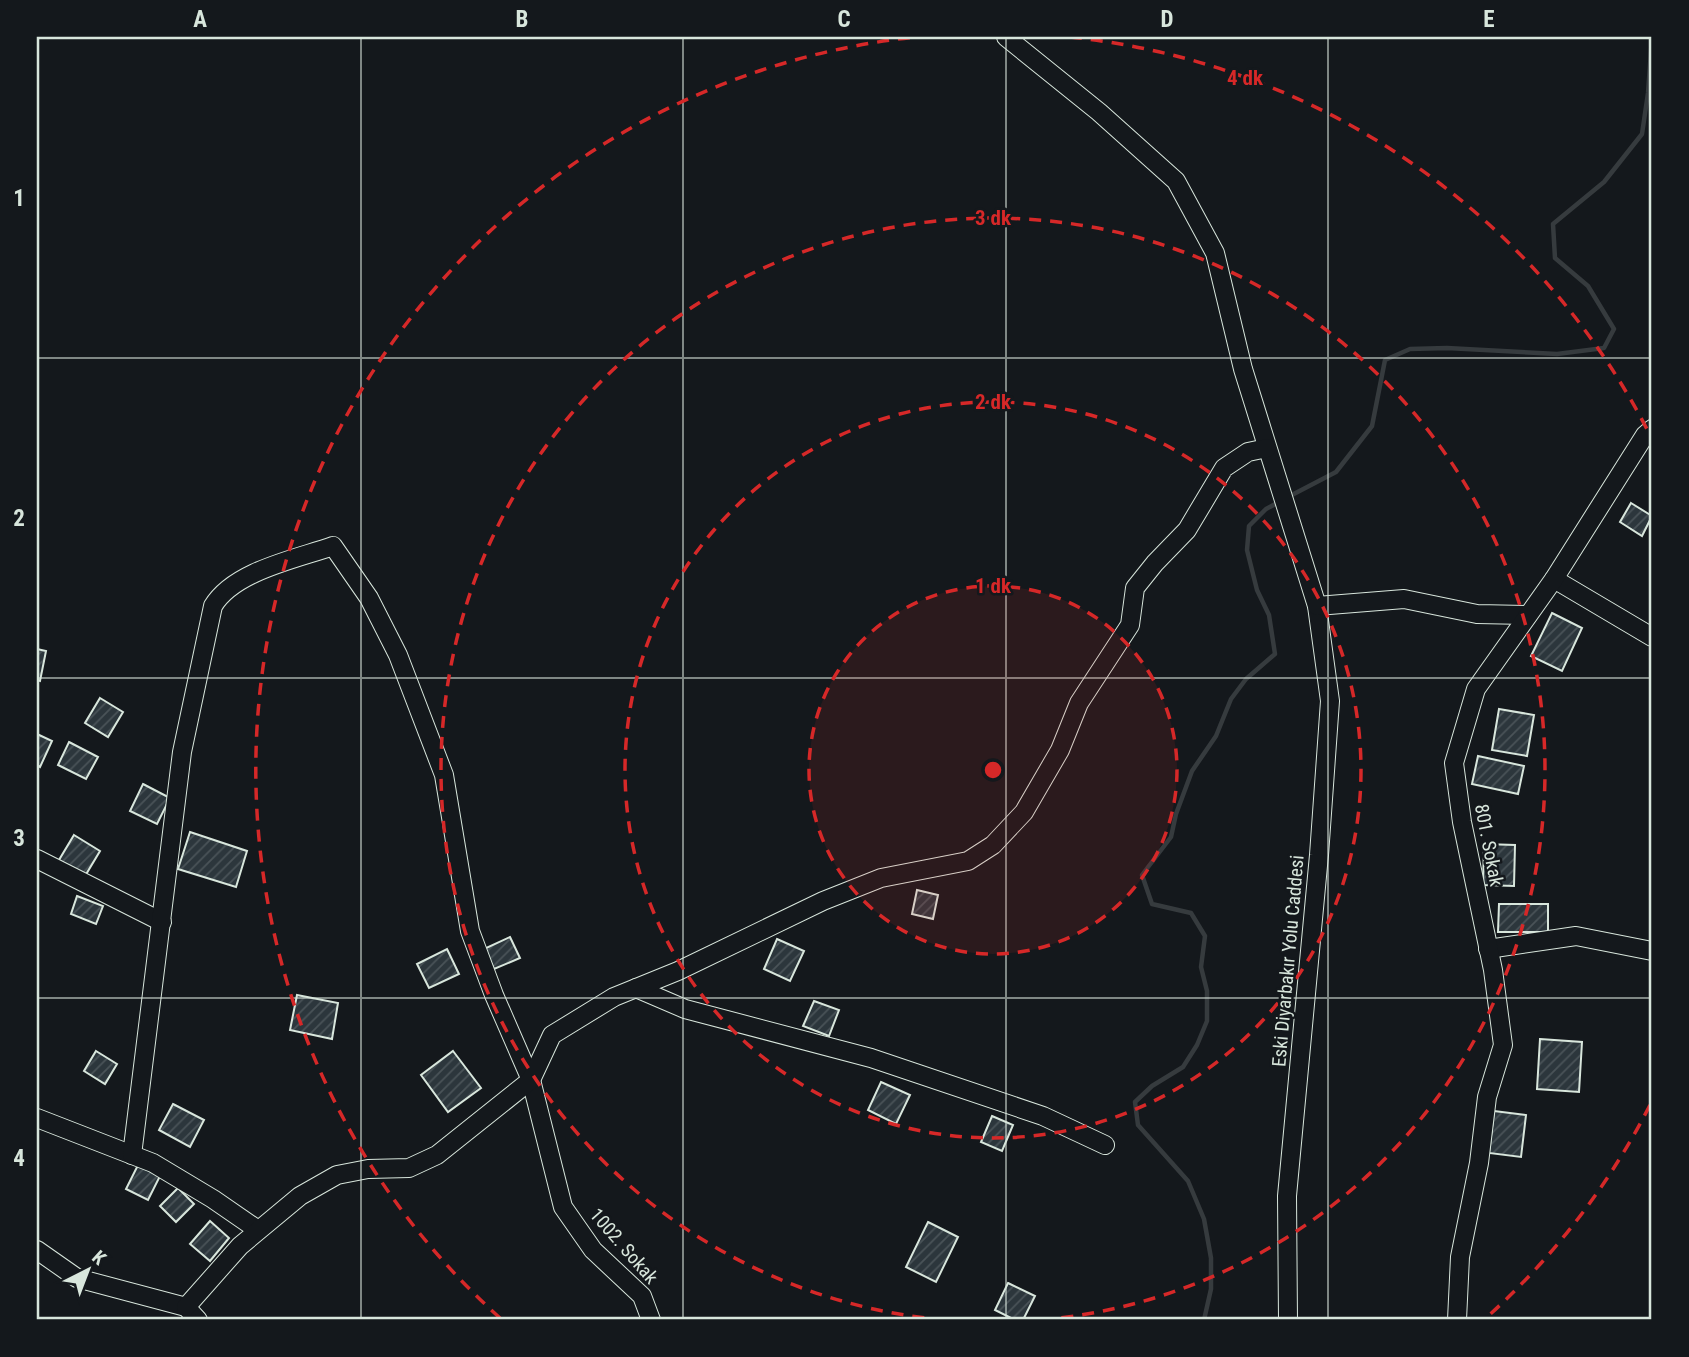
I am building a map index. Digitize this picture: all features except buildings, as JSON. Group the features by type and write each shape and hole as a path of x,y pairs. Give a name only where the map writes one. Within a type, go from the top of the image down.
{"street":[{"name":"Eski Diyarbakır Yolu Caddesi","path":"1006,37 1099,112 1176,181 1215,253 1243,369 1317,606 1330,701 1319,855 1287,1196 1288,1320"},
{"name":"801. Sokak","path":"1457,1320 1460,1257 1479,1163 1487,1097 1503,1045 1488,949 1462,822 1454,763 1476,689 1554,579 1645,435 1652,429"},
{"path":"37,1250 77,1278 192,1314 240,1246 300,1196 337,1175 368,1169 409,1168 437,1155 531,1080 552,1035 614,997 678,971 823,901 869,882 968,861 993,845 1024,812 1060,750 1079,703 1130,625 1135,588 1187,530 1224,468 1248,452 1267,448"},
{"name":"1002. Sokak","path":"162,922 182,752 212,606 223,591 238,580 333,546 356,577 384,626 428,729 444,775 470,931 531,1080 564,1207 593,1250 642,1296 651,1320"},
{"path":"1554,579 1652,637"},
{"path":"1317,606 1404,599 1477,614 1528,615"},
{"path":"37,859 162,922 132,1155"},
{"path":"1488,949 1576,936 1652,951"},
{"path":"636,988 685,1009 871,1058 1043,1116 1105,1145"},
{"path":"37,1118 153,1163 258,1230"}],"waterway":[{"path":"1288,497 1336,472 1372,426 1385,360 1410,349 1447,348 1557,354 1604,348 1614,329 1588,286 1555,258 1553,224 1604,182 1642,134 1652,37"},
{"path":"1204,1320 1211,1289 1211,1258 1204,1219 1188,1181 1138,1125 1135,1102 1152,1086 1183,1067 1197,1045 1207,1021 1207,991 1201,967 1205,936 1191,913 1152,904 1142,875 1171,837 1176,814 1192,771 1216,736 1231,699 1246,679 1275,654 1269,615 1257,590 1247,550 1249,526 1266,509 1281,501"}]}
